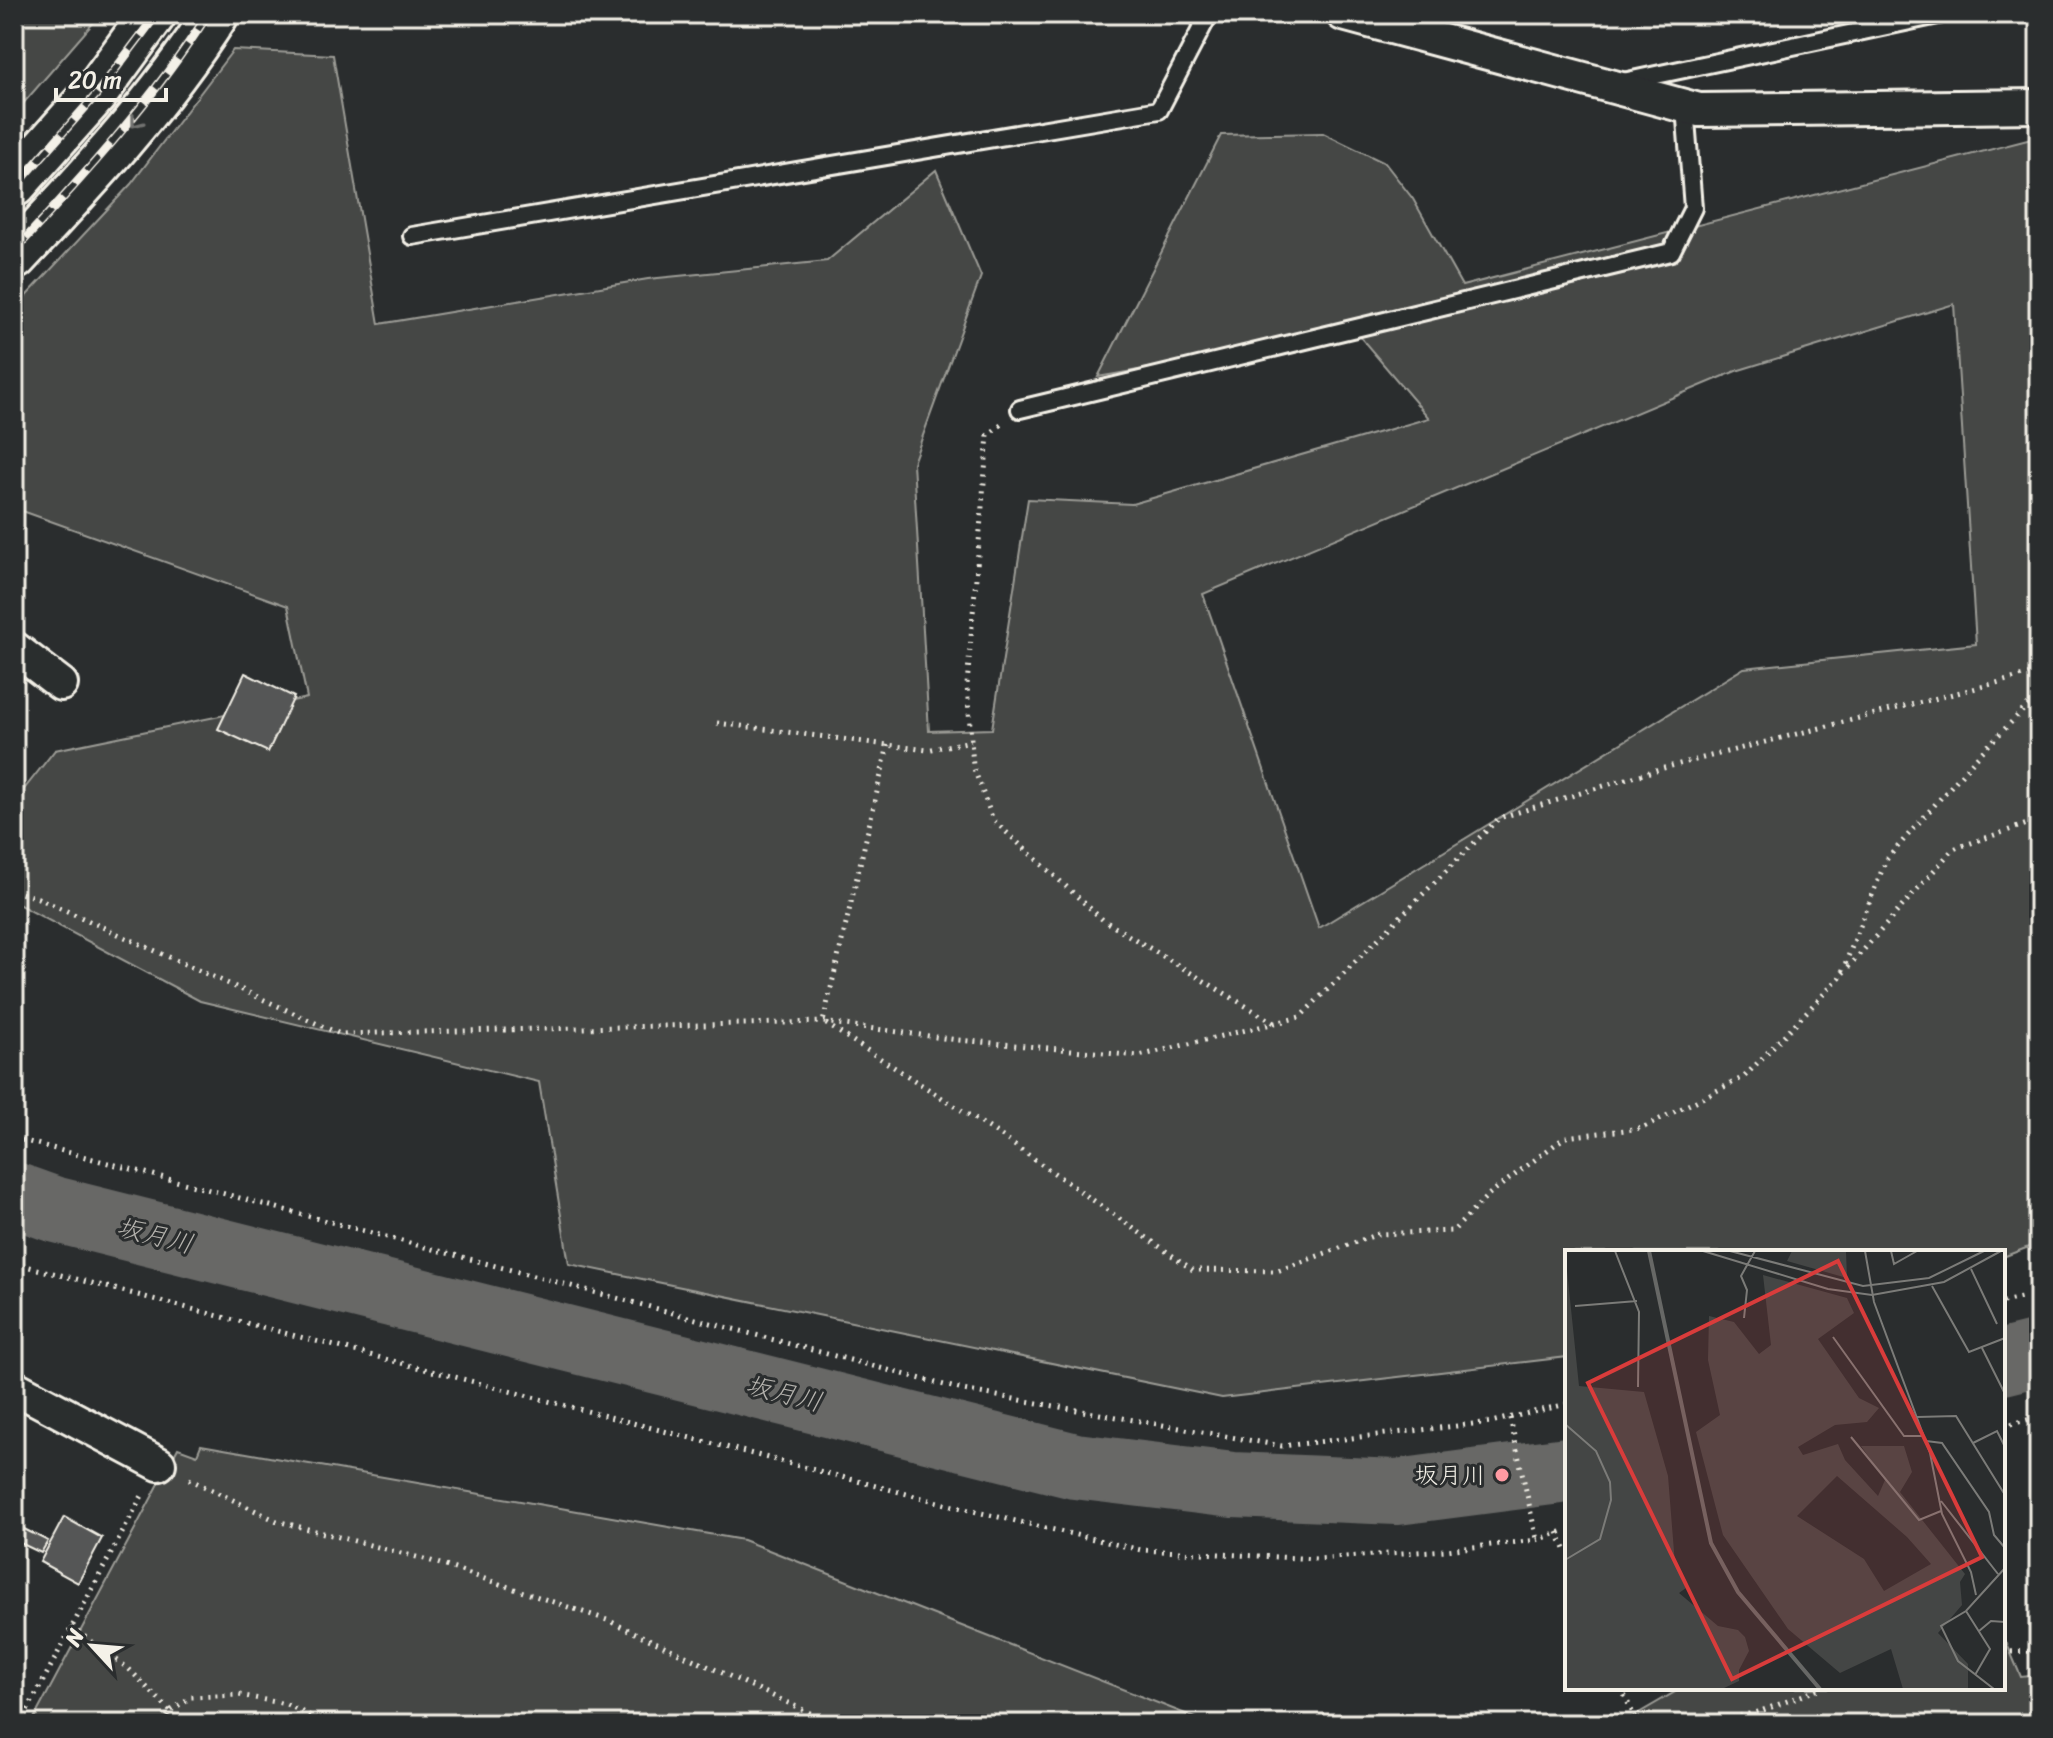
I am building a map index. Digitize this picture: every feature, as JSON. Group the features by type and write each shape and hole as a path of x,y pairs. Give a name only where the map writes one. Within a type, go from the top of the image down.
{"street":[{"path":"14,184 96,92 153,14"},
{"path":"14,257 129,130 197,44 216,14"},
{"path":"1343,14 1699,110 2039,106"},
{"path":"14,648 61,684"},
{"path":"14,1387 159,1464"}],"lane":[{"path":"412,236 1159,110 1209,14"},
{"path":"1606,85 1943,14"},
{"path":"1020,409 1671,252 1693,208 1685,107"}],"path":[{"path":"1020,409 988,435 967,685 973,766 993,820 1103,920 1274,1023"},
{"path":"14,891 38,898 340,1034 823,1022 958,1040 1139,1056 1300,1017 1499,818 1656,770 2039,672"},
{"path":"1840,977 1886,860 1977,757 2039,694"},
{"path":"717,723 927,750 971,741"},
{"path":"823,1022 888,745"},
{"path":"823,1022 994,1131 1193,1270 1277,1271 1378,1234 1453,1231 1488,1195 1565,1137 1642,1128 1744,1077 1840,977 1953,849 2039,820"},
{"path":"14,1138 963,1390 1282,1446 1510,1418 1565,1404"},
{"path":"14,1263 977,1512 1141,1550 1317,1559 1537,1540 1565,1530"},
{"path":"2005,1302 2039,1294"},
{"path":"2005,1426 2039,1417"},
{"path":"1510,1418 1537,1540"},
{"path":"20,1724 159,1464 277,1521 428,1560 607,1620 821,1718 845,1724"},
{"path":"1558,1532 1565,1549"},
{"path":"71,1627 129,1669 170,1711"},
{"path":"2005,1652 2039,1651"},
{"path":"1622,1690 1638,1724"},
{"path":"1709,1724 1761,1711 1817,1690"},
{"path":"164,1724 170,1711 191,1697 239,1695 286,1704 327,1724"},
{"path":"1752,1724 1761,1711"}],"shaded area":[{"path":"14,14 101,14 14,114"},
{"path":"233,50 333,55 379,324 648,279 827,261 936,170 981,276 913,463 929,731 992,729 1028,499 1132,504 1429,418 1356,332 1098,377 1221,135 1323,133 1385,163 1413,199 1462,286 2039,137 2039,1243 2005,1256 2005,1250 1565,1250 1565,1357 1222,1398 569,1264 539,1082 200,1001 14,902 14,802 55,750 307,698 288,606 14,508 14,309 131,184","holes":["1954,304 1976,644 1744,668 1319,928 1203,594 1736,371"]},
{"path":"201,1445 743,1540 1211,1724 31,1724 178,1448 197,1455"},
{"path":"2005,1640 2021,1677 2039,1675 2039,1724 1620,1724 1679,1690 2005,1690"}],"building":[{"path":"245,673 294,697 268,752 218,729"},
{"path":"64,1517 102,1538 78,1583 40,1562"},
{"path":"14,1524 48,1541 41,1553 14,1540"}],"waterway":[{"name":"坂月川","path":"14,1195 53,1209 1075,1466 1233,1485 1397,1492 1565,1470"},
{"name":"坂月川","path":"2005,1362 2039,1353"}],"railway":[{"path":"14,188 96,95 157,14"},
{"path":"14,251 141,107 208,14"}],"place":[{"name":"坂月川","path":"1502,1475"}]}
